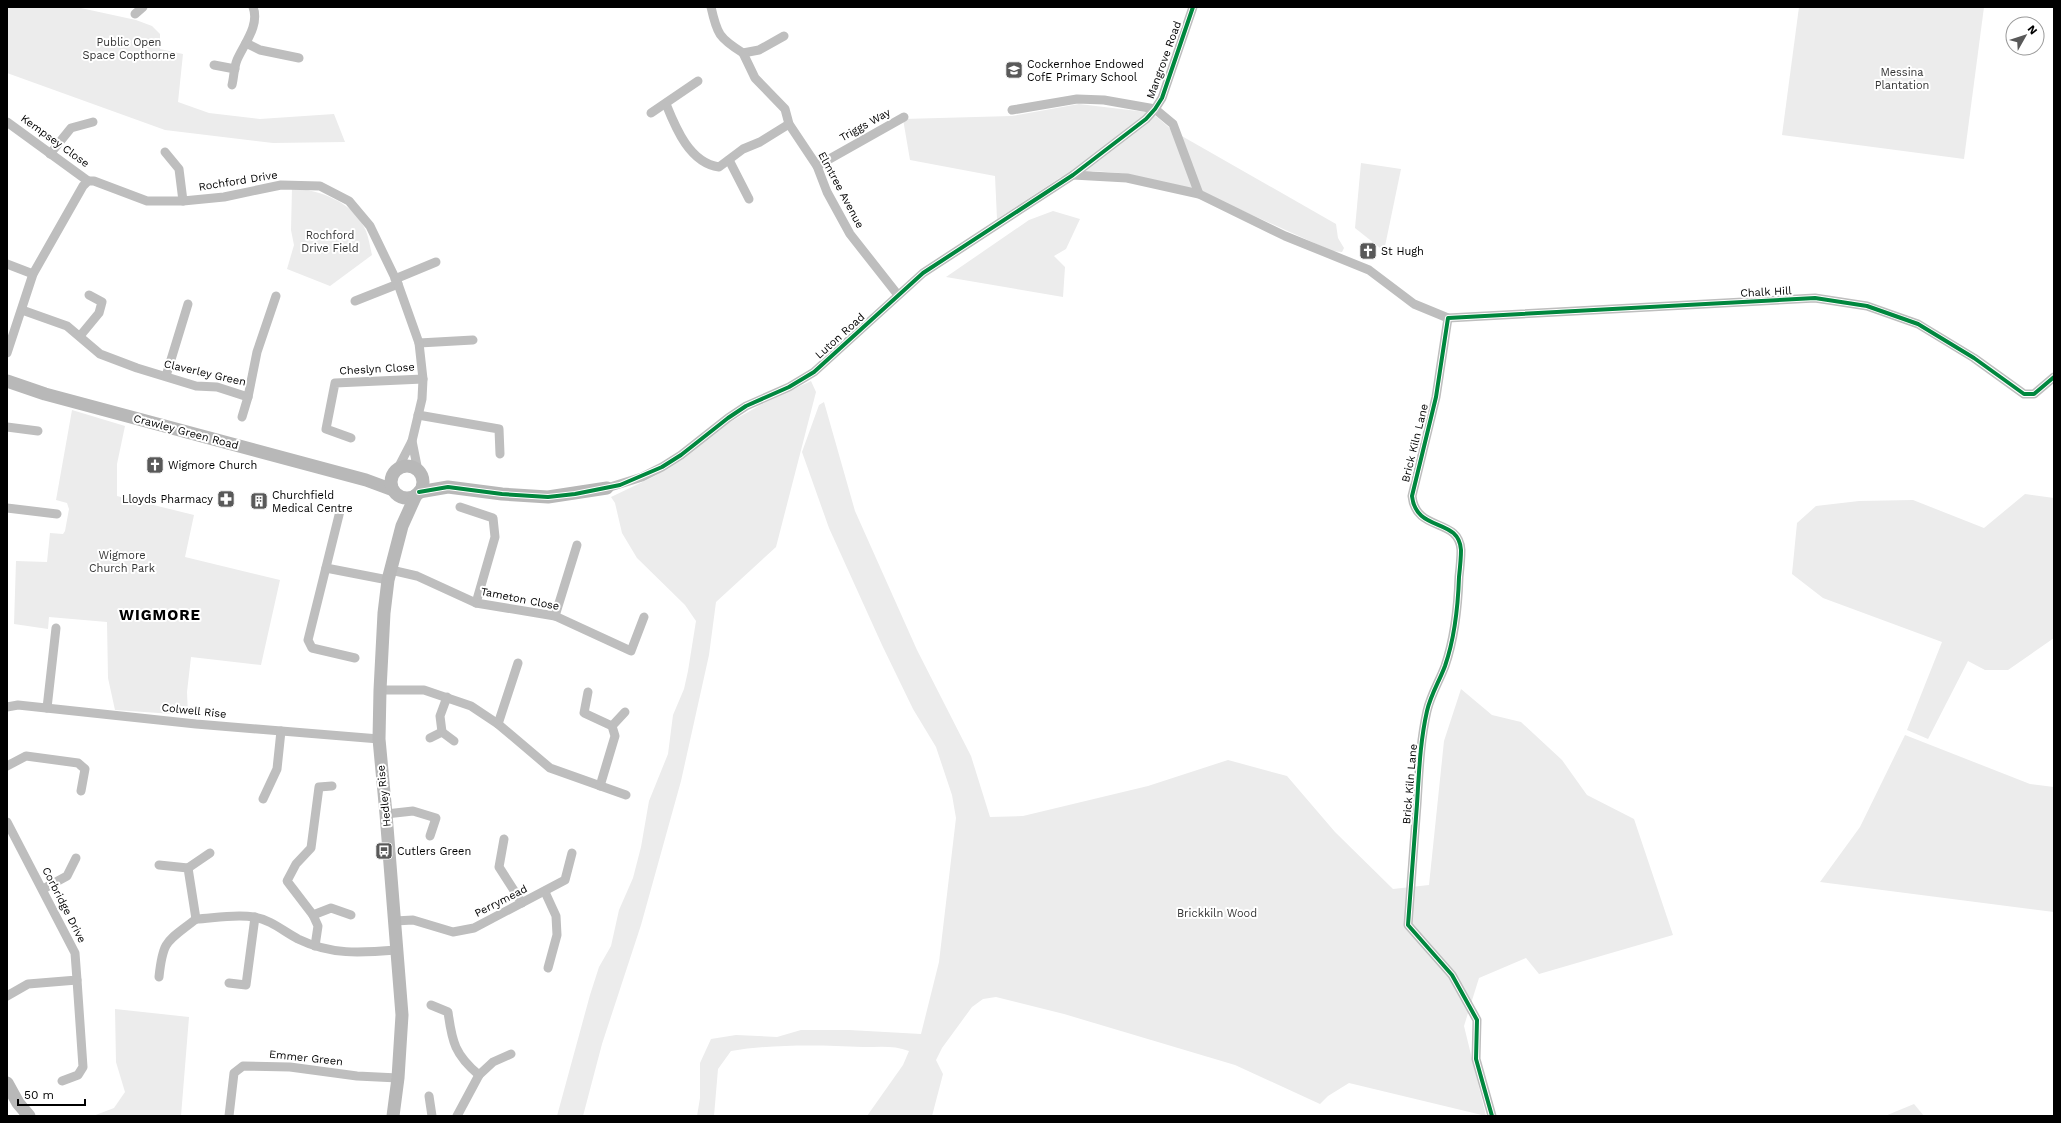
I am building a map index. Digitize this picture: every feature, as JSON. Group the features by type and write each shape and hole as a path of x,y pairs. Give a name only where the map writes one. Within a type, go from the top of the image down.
{"street":[{"path":"135,14 143,7"},
{"path":"232,85 236,61 253,28 255,12 253,7"},
{"path":"711,7 718,34 727,43 743,53 759,50 784,36"},
{"name":"Mangrove Road","path":"1073,175 1146,119 1155,109 1162,98 1193,7"},
{"path":"246,43 260,50 299,58"},
{"name":"Elmtree Avenue","path":"743,53 755,78 785,109 789,124 816,166 827,192 850,234 898,295"},
{"path":"214,65 235,69"},
{"path":"651,113 698,81"},
{"path":"1012,110 1077,99 1104,100 1155,109 1173,124 1198,194"},
{"path":"666,104 675,126 691,151 708,166 719,167 743,149 760,142 789,124"},
{"name":"Triggs Way","path":"816,166 904,117"},
{"path":"50,154 71,128 94,122"},
{"name":"Kempsey Close","path":"8,125 88,181"},
{"path":"165,152 179,169 183,201"},
{"path":"729,160 748,199"},
{"path":"1073,175 1127,178 1198,194 1285,236 1369,270 1414,304 1448,318"},
{"name":"Luton Road","path":"607,488 642,477 662,467 681,455 728,418 746,406 789,387 814,372 923,273 950,253 1073,175"},
{"path":"7,353 33,274 83,186 88,181"},
{"name":"Rochford Drive","path":"88,181 94,181 147,202 183,201 224,197 281,185 320,186 349,201 370,226 397,281 419,343 423,379 418,415 412,441 396,471"},
{"path":"355,301 436,262"},
{"path":"7,264 33,274"},
{"path":"80,336 99,313 102,302 88,295"},
{"name":"Claverley Green","path":"22,310 67,326 100,354 196,386 218,387 248,396 257,352 276,296"},
{"name":"Chalk Hill","path":"1448,318 1815,298 1867,306 1918,324 1974,358 2024,394 2034,394 2054,377"},
{"path":"166,376 188,304"},
{"name":"Brick Kiln Lane","path":"1448,318 1436,397 1412,496 1415,510 1420,515 1449,530 1455,534 1459,541 1461,550 1459,588 1456,623 1451,645 1444,668 1436,683 1427,711 1421,748 1408,925 1452,975 1477,1020 1476,1059 1492,1116"},
{"path":"419,343 473,340"},
{"name":"Cheslyn Close","path":"351,438 326,429 335,383 423,379"},
{"name":"Crawley Green Road","path":"7,381 45,394 366,480 395,492"},
{"path":"242,417 248,396"},
{"path":"418,415 499,429 500,454"},
{"path":"7,427 38,431"},
{"name":"Rochford Drive","path":"412,441 419,472"},
{"path":"366,480 396,471 405,466 448,487"},
{"path":"396,471 391,481 395,492 406,498 418,493 448,487 502,494 548,497 607,488"},
{"path":"418,493 422,481 419,472"},
{"name":"Hedley Rise","path":"395,492 402,526"},
{"name":"Hedley Rise","path":"393,1116 398,1078 402,1015 379,739 380,690 384,612 389,575 402,526 418,493"},
{"path":"460,507 493,518 495,537 476,603"},
{"path":"7,508 57,514"},
{"path":"340,512 308,640 312,648 355,658"},
{"path":"555,616 578,545"},
{"name":"Tameton Close","path":"326,568 389,575 417,576 476,603 555,616 631,651 644,617"},
{"path":"47,708 56,628"},
{"path":"498,724 518,664"},
{"path":"380,690 424,690 471,706 498,724 550,768 626,795"},
{"path":"588,692 584,713 612,726 615,736 600,786"},
{"path":"447,697 440,716 442,732 454,741"},
{"name":"Colwell Rise","path":"7,707 18,706 47,708 379,739"},
{"path":"612,726 626,712"},
{"path":"263,799 277,769 281,731"},
{"path":"430,738 442,732"},
{"path":"7,766 26,756 78,763 85,769 81,791"},
{"path":"315,946 318,926 313,916 287,881 296,864 311,848 319,787 332,786"},
{"path":"386,814 413,811 436,818 430,836"},
{"name":"Corbridge Drive","path":"7,822 10,837 43,889 74,953 83,1067 78,1075 62,1081"},
{"path":"504,839 500,867 522,903"},
{"path":"159,865 188,868 210,853"},
{"name":"Perrymead","path":"395,921 413,920 453,932 474,928 545,892 565,880 572,853"},
{"path":"43,889 67,876 76,858"},
{"path":"188,868 196,919"},
{"path":"545,892 556,916 557,934 548,968"},
{"path":"313,916 332,908 351,915"},
{"path":"160,977 162,953 166,942 196,919 242,916 255,917 270,922 297,938 315,946 339,952 397,950"},
{"path":"229,983 246,985 255,917"},
{"path":"7,996 28,984 77,980"},
{"path":"431,1005 448,1012 451,1037 464,1063 479,1074"},
{"path":"457,1116 479,1074 493,1062 511,1054"},
{"name":"Emmer Green","path":"230,1116 234,1073 243,1066 290,1066 357,1076 398,1078"},
{"path":"7,1084 29,1116"},
{"path":"429,1096 432,1116"}],"green space":[{"name":"Public Open Space Copthorne","path":"7,7 76,7 136,20 152,26 160,34 160,49 183,54 178,102 209,113 260,119 334,114 345,142 273,143 165,130 7,73"},
{"name":"Messina Plantation","path":"1799,7 1984,7 1964,159 1782,135"},
{"path":"1079,104 1146,112 1157,117 1173,131 1336,224 1338,238 1344,248 1342,252 1332,251 1212,197 1162,182 1120,173 1093,171 1061,177 997,219 995,176 910,160 903,119 1012,116"},
{"path":"1361,163 1401,169 1384,251 1355,228"},
{"name":"Rochford Drive Field","path":"292,188 314,191 335,199 353,212 361,221 366,231 372,255 330,286 287,269 294,245 291,230"},
{"path":"1053,211 1080,219 1066,249 1054,256 1065,267 1063,297 946,277 1029,220"},
{"path":"811,381 816,392 776,547 716,602 709,655 681,781 641,925 602,1044 583,1116 557,1116 590,995 599,967 611,946 619,910 633,878 641,847 649,801 668,754 673,715 684,689 696,621 685,605 637,558 622,533 615,503 611,497 655,476 684,457 725,425 764,403"},
{"name":"Brickkiln Wood","path":"824,402 855,511 917,650 971,756 990,817 1023,816 1148,786 1228,760 1287,776 1335,832 1393,889 1429,885 1444,741 1461,689 1492,715 1521,722 1562,760 1587,795 1634,819 1673,935 1539,974 1526,958 1479,978 1464,1026 1486,1116 1349,1083 1328,1096 1320,1104 1235,1065 1064,1014 996,997 983,999 972,1007 942,1048 936,1060 943,1074 932,1116 867,1116 903,1065 909,1051 886,1047 780,1046 731,1051 718,1069 714,1116 697,1116 700,1098 700,1063 711,1039 736,1035 777,1037 801,1030 849,1030 921,1034 939,962 956,818 952,795 936,747 913,709 829,528 802,452 819,405"},
{"name":"Wigmore Church Park","path":"72,410 125,426 117,464 117,496 194,515 185,557 280,580 261,665 191,657 187,692 188,715 115,710 108,678 107,622 49,617 48,629 14,624 16,561 47,562 50,533 63,534 65,531 69,509 67,503 56,500"},
{"path":"2025,494 2054,498 2054,638 2008,670 1985,670 1968,661 1928,739 1907,730 1942,642 1823,598 1792,574 1797,523 1816,506 1859,501 1913,500 1984,528"},
{"path":"1905,735 2030,784 2054,787 2054,912 1820,882 1860,827"},
{"path":"115,1009 189,1017 181,1116 93,1116 114,1108 125,1092 116,1062"},
{"path":"1914,1104 1924,1116 1885,1116"}],"cycle path":[{"path":"419,492 448,487 502,494 548,497 575,494 620,485 662,467 681,455 728,418 746,406 789,387 814,372 923,273 1073,175 1146,119 1162,98 1193,7"},
{"path":"1492,1116 1476,1059 1477,1020 1452,975 1408,925 1419,769 1423,734 1429,705 1445,666 1454,633 1461,560 1461,550 1458,540 1453,533 1446,528 1429,521 1421,515 1415,508 1412,496 1436,397 1448,318 1815,298 1867,306 1918,324 1974,358 2024,394 2034,394 2054,377"}],"place":[{"name":"Cockernhoe Endowed CofE Primary School","path":"1014,70"},
{"name":"St Hugh","path":"1368,251"},
{"name":"Wigmore Church","path":"155,465"},
{"name":"Lloyds Pharmacy","path":"226,499"},
{"name":"Churchfield Medical Centre","path":"259,501"},
{"name":"Cutlers Green","path":"384,851"}],"district":[{"name":"WIGMORE","path":"160,615"}]}
